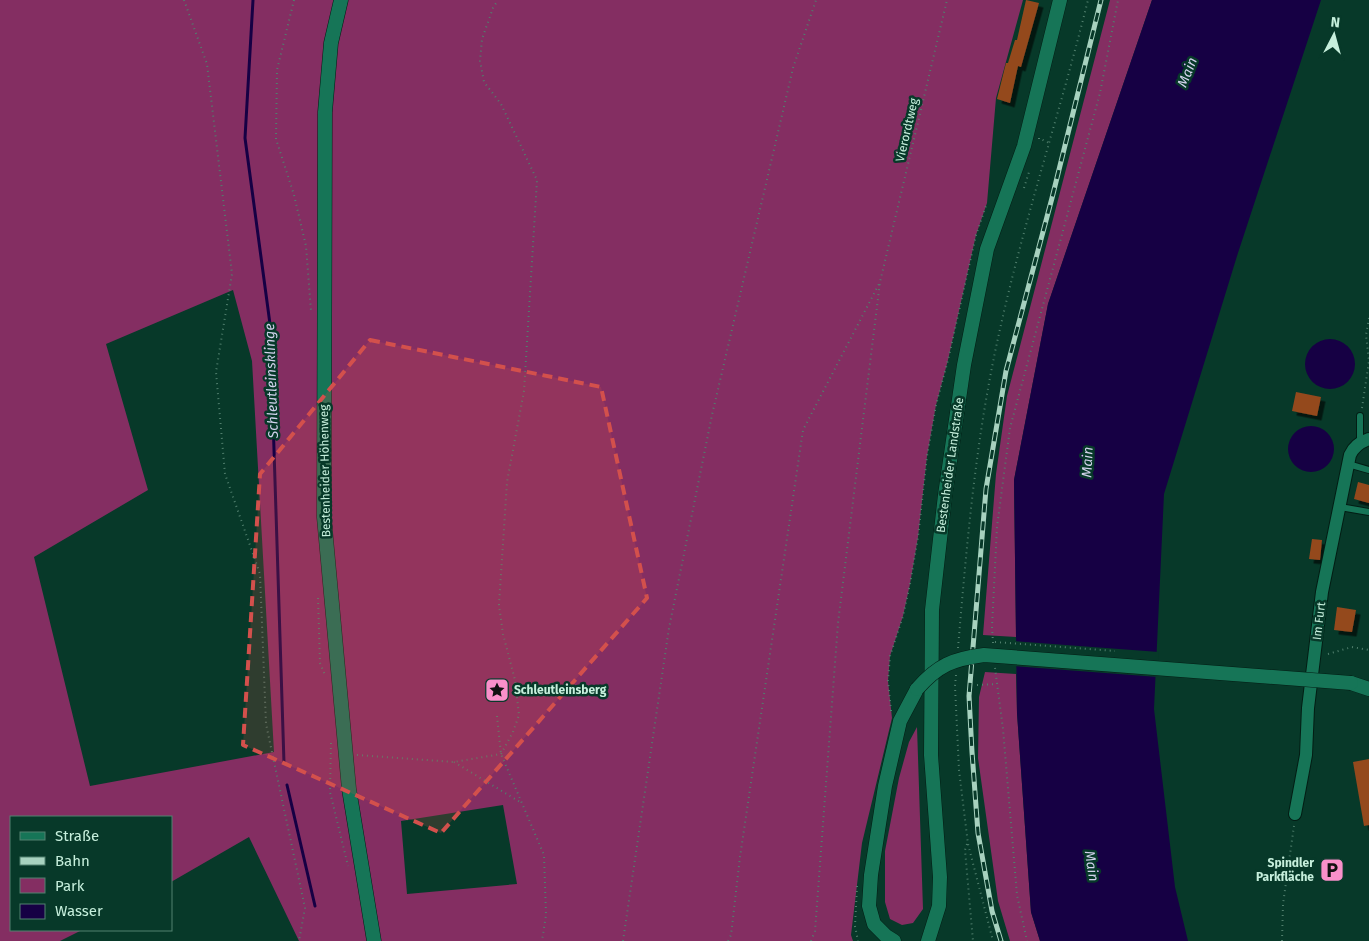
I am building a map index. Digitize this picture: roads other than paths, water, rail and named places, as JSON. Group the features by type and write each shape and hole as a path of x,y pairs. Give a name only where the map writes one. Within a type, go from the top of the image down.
{"main road":[{"name":"Bestenheider Höhenweg","path":"341,0 331,43 325,112 324,517 349,789 374,941"},
{"name":"Bestenheider Landstraße","path":"928,941 939,906 940,877 931,755 932,619 945,495 964,365 987,249 1024,146 1060,0"},
{"path":"894,941 874,924 869,906 878,826 900,721 917,689 939,667 984,654 1351,683 1369,689"}],"street":[{"name":"Im Furt","path":"1295,814 1306,756 1308,708 1322,592 1348,464 1353,449 1365,440"}],"lane":[{"path":"1360,416 1365,440"},
{"path":"1348,464 1369,470"},
{"path":"1340,506 1369,512"}],"water":[{"name":"Main","path":"1152,0 1321,0 1237,256 1164,494 1154,709 1175,887 1188,941 1040,941 1031,912 1017,713 1014,480 1048,304"},
{"path":"1325,339 1335,339 1348,346 1355,359 1355,369 1348,382 1335,389 1325,389 1316,385 1309,378 1305,369 1305,359 1309,350 1316,343"},
{"path":"1311,426 1324,430 1330,436 1334,449 1330,462 1324,468 1311,472 1298,468 1292,462 1288,449 1292,436 1298,430"}],"waterway":[{"name":"Schleutleinsklinge","path":"253,0 245,138 270,324 284,763"},
{"name":"Schleutleinsklinge","path":"287,785 315,906"}],"railway":[{"path":"1001,941 992,911 978,833 969,696 986,489 1006,371 1052,198 1101,0"}],"place":[{"name":"Schleutleinsberg","path":"497,690"},
{"name":"Spindler Parkfläche","path":"1332,870"}]}
